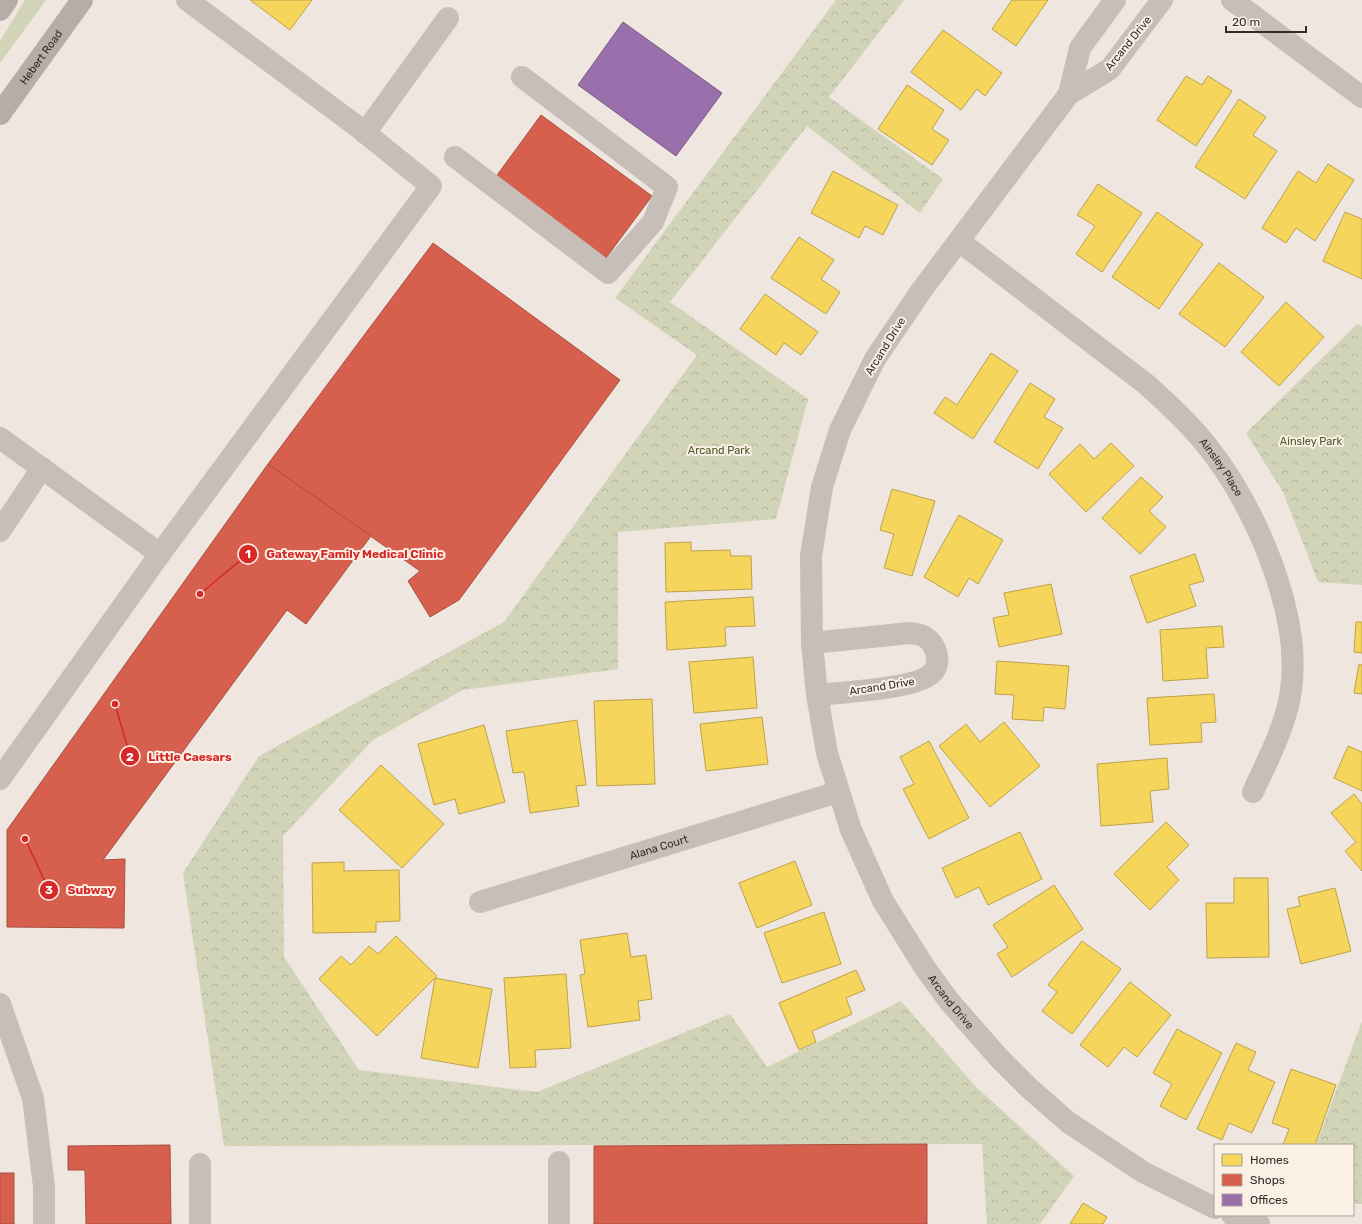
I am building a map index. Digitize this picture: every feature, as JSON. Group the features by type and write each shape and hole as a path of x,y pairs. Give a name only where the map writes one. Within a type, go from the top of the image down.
{"main road":[{"path":"0,10 7,0"},
{"name":"Hebert Road","path":"0,114 82,0"}],"street":[{"path":"0,779 160,554 431,186 365,133 187,0"},
{"name":"Arcand Drive","path":"1069,94 1080,48 1115,0"},
{"name":"Arcand Drive","path":"1162,0 1110,69 1069,94 921,291 875,359 840,430 822,487 814,529 810,589 812,643 817,695 827,753 838,792 865,863 883,901 925,968 949,1001 974,1031 1029,1088 1068,1122 1143,1172 1214,1208"},
{"path":"1232,0 1362,97"},
{"path":"365,133 448,18"},
{"path":"455,157 608,274 653,222 667,187 522,77"},
{"name":"Ainsley Place","path":"959,241 1146,384 1167,403 1207,446 1225,470 1245,506 1268,553 1280,591 1290,638 1293,676 1288,708 1282,727 1253,792"},
{"path":"0,438 160,554"},
{"path":"0,531 42,468"},
{"name":"Arcand Drive","path":"812,643 910,633 923,635 932,643 937,654 937,664 933,673 913,683 817,695"},
{"name":"Alana Court","path":"480,902 838,792"},
{"path":"0,1004 33,1098 44,1186 44,1224"},
{"path":"559,1162 559,1224"},
{"path":"200,1164 200,1224"},
{"path":"1235,1216 1259,1224"}],"green space":[{"path":"25,0 46,0 0,63 0,41"},
{"name":"Arcand Park","path":"836,0 904,0 829,97 943,179 920,213 807,126 670,302 808,399 776,519 618,532 618,669 463,690 373,740 283,836 284,957 359,1070 537,1092 730,1014 767,1067 901,1001 975,1086 1074,1176 1040,1224 987,1224 982,1144 224,1146 183,873 259,756 504,622 697,355 615,298"},
{"name":"Ainsley Park","path":"1357,324 1362,326 1362,585 1318,582 1283,492 1246,433"},
{"path":"1362,1021 1362,1204 1354,1204 1354,1144 1316,1144"}],"building: Homes":[{"path":"250,0 312,0 290,30"},
{"path":"1012,0 1048,0 1016,46 992,29"},
{"path":"943,30 1002,73 985,96 977,89 961,110 911,72"},
{"path":"1186,76 1202,85 1208,76 1232,91 1196,146 1157,120"},
{"path":"907,85 944,110 932,129 949,140 932,165 878,129"},
{"path":"1239,99 1266,117 1253,135 1277,151 1245,199 1195,167"},
{"path":"1328,164 1354,180 1315,241 1296,228 1286,243 1262,228 1298,171 1316,183"},
{"path":"833,171 898,205 883,235 865,226 859,238 811,213"},
{"path":"1098,184 1142,213 1102,272 1076,254 1095,226 1077,215"},
{"path":"1157,212 1203,244 1159,309 1112,277"},
{"path":"1345,212 1362,219 1362,279 1323,261"},
{"path":"799,237 834,260 821,279 840,292 826,314 771,278"},
{"path":"1219,263 1264,297 1225,347 1179,314"},
{"path":"765,294 818,332 801,355 784,343 776,355 740,329"},
{"path":"1286,302 1324,337 1279,386 1241,352"},
{"path":"991,353 1018,371 973,439 934,413 945,397 957,405"},
{"path":"1030,383 1055,399 1044,417 1063,428 1038,469 994,442"},
{"path":"1111,443 1134,466 1086,512 1049,474 1080,444 1094,459"},
{"path":"1141,477 1163,497 1149,511 1166,527 1140,554 1102,518"},
{"path":"892,489 935,501 912,576 884,568 894,534 880,530"},
{"path":"959,515 1003,540 978,584 969,578 958,597 924,577"},
{"path":"691,542 691,551 730,550 731,556 751,556 752,589 666,592 665,543"},
{"path":"1195,554 1204,581 1189,585 1196,606 1147,623 1130,576"},
{"path":"1051,584 1062,634 999,647 993,618 1009,615 1004,593"},
{"path":"753,597 755,626 725,627 726,646 667,650 665,602"},
{"path":"1356,622 1362,622 1362,653 1354,652"},
{"path":"1222,626 1224,647 1206,648 1208,678 1163,681 1160,630"},
{"path":"753,657 757,708 694,713 689,662"},
{"path":"997,661 1069,666 1065,709 1044,707 1043,721 1012,719 1014,695 995,694"},
{"path":"1359,664 1362,665 1362,694 1354,693"},
{"path":"1214,694 1216,722 1201,723 1202,742 1150,745 1147,698"},
{"path":"652,699 655,784 597,786 594,701"},
{"path":"762,717 768,764 706,771 700,724"},
{"path":"577,720 586,785 576,786 579,806 530,813 524,772 513,773 506,731"},
{"path":"1004,722 1040,766 990,807 939,746 966,724 980,742"},
{"path":"484,725 505,802 459,814 455,799 434,805 418,744"},
{"path":"929,741 969,818 929,839 903,789 914,784 900,757"},
{"path":"1348,746 1362,752 1362,791 1334,778"},
{"path":"1167,758 1169,789 1150,791 1153,822 1101,826 1097,764"},
{"path":"381,765 444,824 402,868 339,810"},
{"path":"1354,794 1362,804 1362,871 1345,851 1356,842 1331,813"},
{"path":"1166,822 1189,845 1167,867 1179,880 1150,910 1114,874"},
{"path":"1020,832 1042,879 988,905 979,887 956,898 942,868"},
{"path":"795,861 812,905 757,928 739,883"},
{"path":"344,862 344,871 399,870 400,921 376,922 376,932 313,933 312,863"},
{"path":"1234,878 1268,878 1269,957 1207,958 1206,903 1234,903"},
{"path":"1054,885 1083,929 1012,977 997,954 1008,947 993,925"},
{"path":"1335,888 1351,951 1301,964 1287,909 1300,906 1298,897"},
{"path":"824,912 841,964 782,983 764,933"},
{"path":"627,933 631,957 646,955 652,999 638,1001 640,1020 588,1027 580,975 585,974 580,940"},
{"path":"396,936 437,976 377,1036 319,979 341,956 351,965 369,946 378,954"},
{"path":"1082,941 1121,969 1072,1034 1042,1011 1057,992 1048,985"},
{"path":"856,970 865,990 846,998 852,1014 812,1031 816,1042 799,1050 779,1003"},
{"path":"566,974 571,1048 535,1050 536,1067 510,1068 504,978"},
{"path":"435,978 492,989 478,1068 421,1058"},
{"path":"1130,982 1171,1015 1137,1057 1124,1047 1108,1067 1080,1045"},
{"path":"1177,1029 1222,1053 1186,1120 1160,1106 1172,1084 1153,1073"},
{"path":"1236,1043 1256,1052 1248,1070 1275,1082 1252,1133 1229,1123 1222,1140 1197,1129"},
{"path":"1291,1069 1336,1085 1315,1144 1283,1144 1289,1129 1272,1123"},
{"path":"1083,1203 1107,1217 1103,1224 1070,1224"}],"building: Shops":[{"path":"541,115 652,196 606,258 495,178"},
{"path":"433,243 620,380 459,600 430,617 408,581 420,571 268,464"},
{"path":"268,464 371,536 306,624 287,610 103,860 125,859 124,928 7,927 7,830"},
{"path":"927,1144 927,1224 594,1224 594,1146"},
{"path":"170,1145 171,1224 86,1224 85,1170 68,1170 68,1146"},
{"path":"0,1173 14,1173 14,1224 0,1224"}],"building: Offices":[{"path":"623,22 722,93 676,156 578,85"}],"place":[{"name":"Gateway Family Medical Clinic","path":"200,594"},
{"name":"Little Caesars","path":"115,704"},
{"name":"Subway","path":"25,839"}]}
